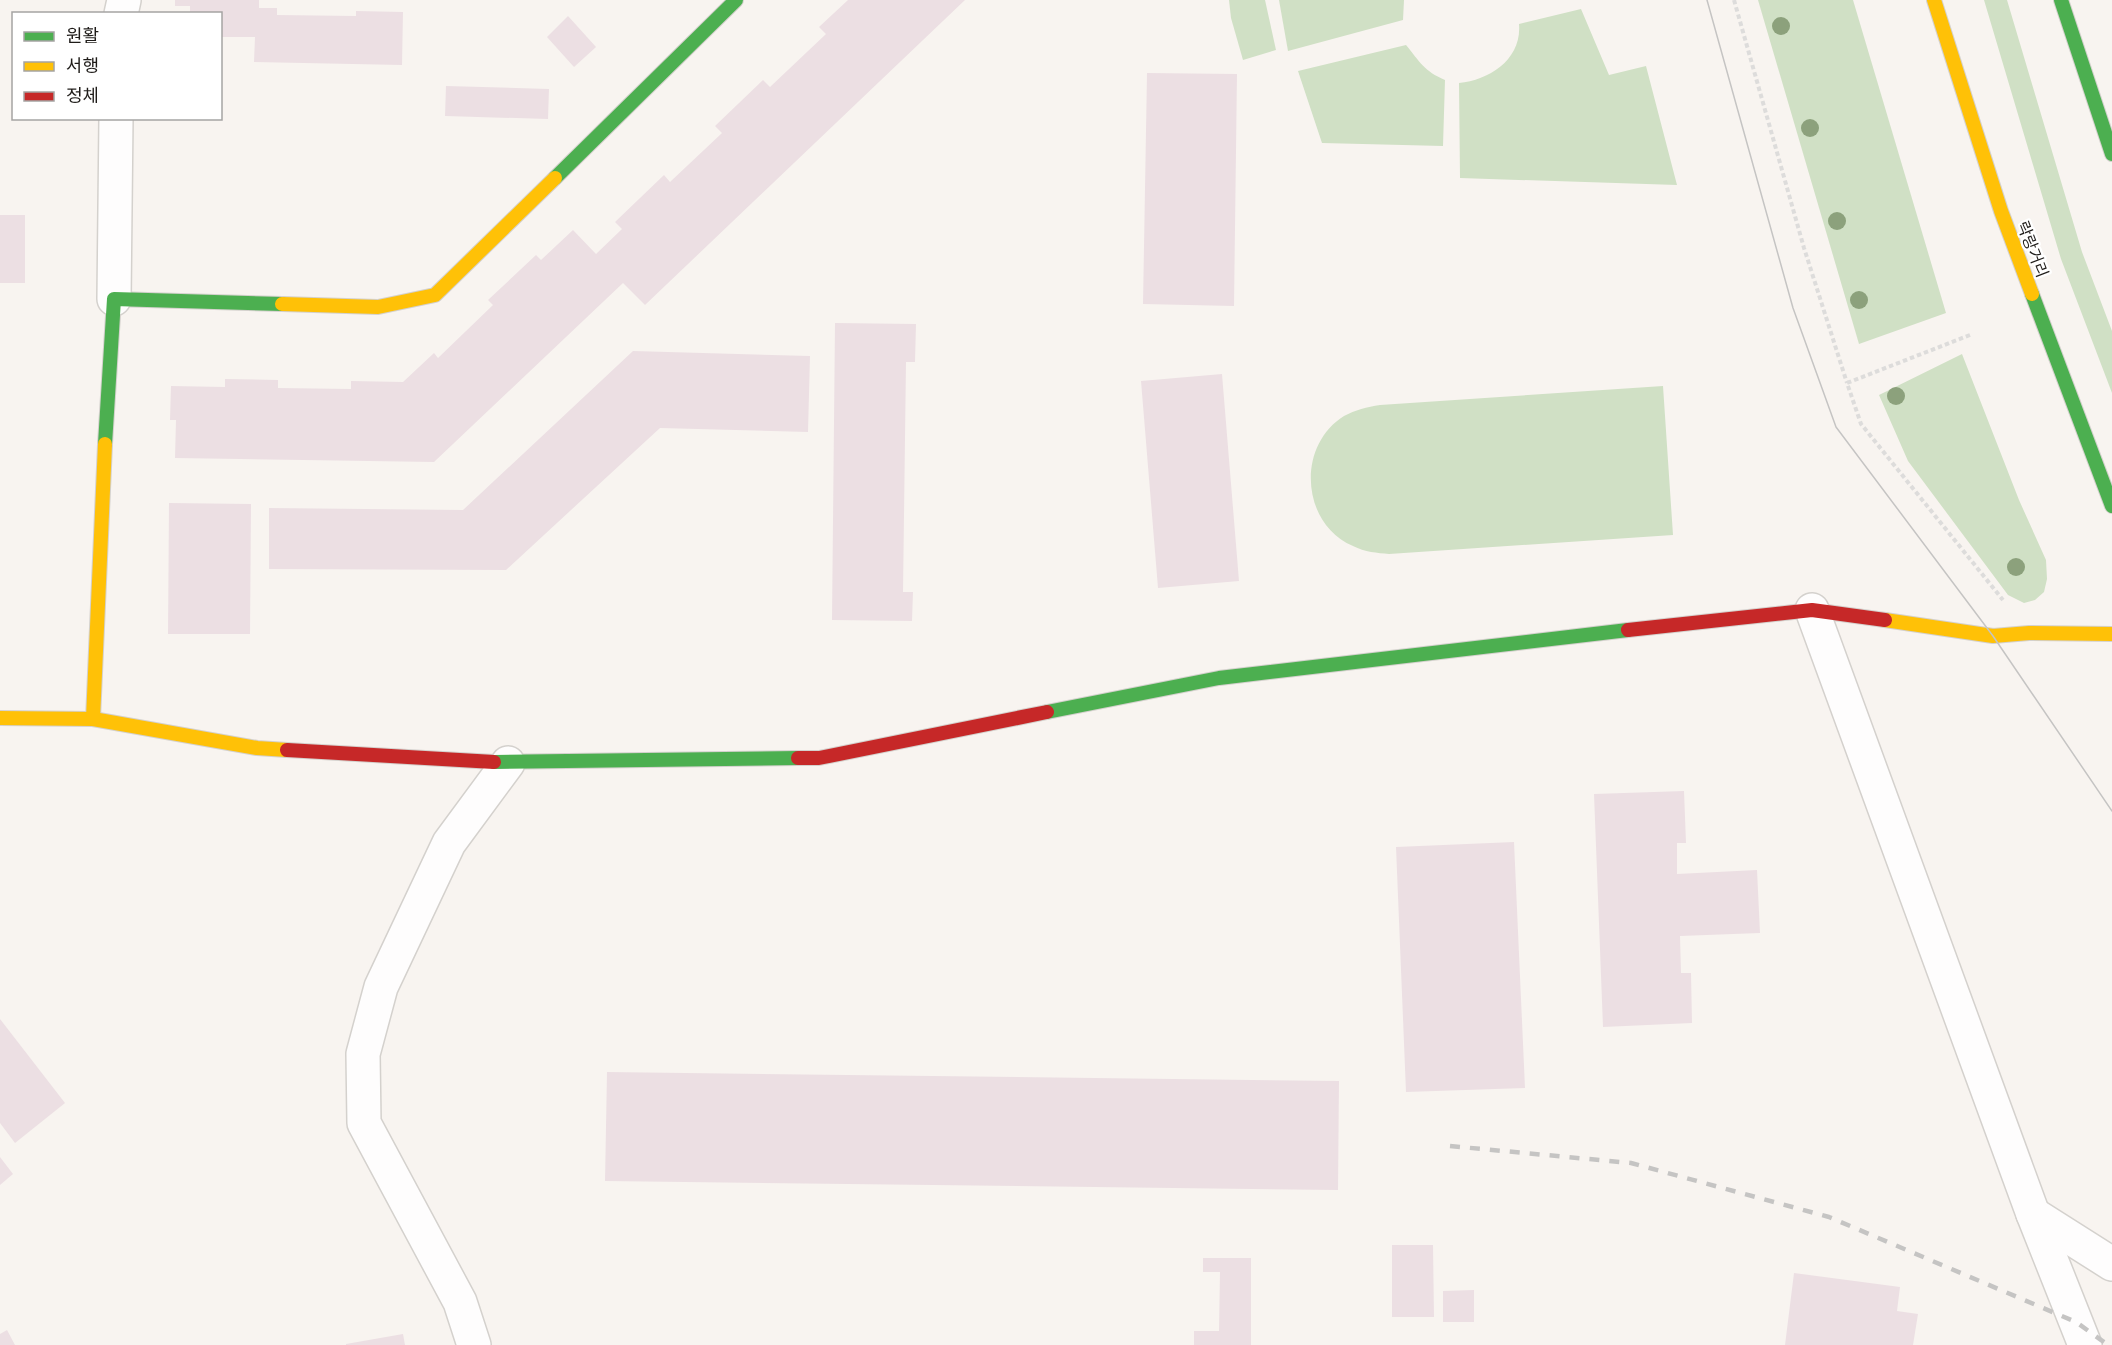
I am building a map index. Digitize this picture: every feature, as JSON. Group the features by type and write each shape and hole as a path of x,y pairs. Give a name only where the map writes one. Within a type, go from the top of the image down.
{"street":[{"path":"114,299 378,307 435,295 736,0"},
{"name":"락랑거리","path":"1934,0 2001,211 2112,506"},
{"path":"2061,0 2112,154"},
{"path":"93,718 107,387 114,299 116,120"},
{"path":"0,718 93,718 257,748 508,763 819,758 1219,678 1812,610 1993,636 2029,633 2112,634"},
{"path":"1812,610 2033,1214 2085,1345"},
{"path":"474,1345 460,1302 364,1123 363,1054 381,987 449,843 508,763"},
{"path":"2033,1214 2112,1264"}],"path":[{"path":"1734,0 1804,248 1861,424 2029,633"},
{"path":"1847,383 1970,335"}],"green space":[{"path":"1229,0 1265,0 1276,50 1243,60 1231,18"},
{"path":"1279,0 1404,0 1403,20 1288,51"},
{"path":"1758,0 1853,0 1946,313 1859,344"},
{"path":"1984,0 2007,0 2082,252 2112,331 2112,393 2061,259"},
{"path":"1581,9 1609,75 1646,66 1677,185 1460,178 1459,83 1482,77 1502,66 1515,48 1519,36 1519,24"},
{"path":"1406,45 1427,69 1445,80 1443,146 1322,143 1298,71"},
{"path":"1962,354 2019,500 2046,560 2047,579 2044,592 2035,600 2024,603 2008,595 1908,461 1879,395"},
{"path":"1663,386 1673,535 1384,554 1358,548 1336,535 1323,521 1315,503 1311,484 1312,465 1318,446 1328,429 1344,416 1357,410 1380,405"}],"building":[{"path":"175,0 259,0 259,8 277,8 277,15 356,16 356,11 403,12 402,65 254,62 255,37 222,37 222,12 190,12 190,6 175,6"},
{"path":"848,0 965,0 645,305 623,283 434,462 175,458 176,420 170,420 171,386 225,387 225,379 278,380 278,388 351,389 351,381 403,382 434,353 438,358 493,305 488,300 536,255 541,260 573,230 596,254 622,229 615,222 664,175 670,182 722,133 715,126 763,80 770,87 826,34 819,27"},
{"path":"568,16 596,47 574,67 547,37"},
{"path":"1147,73 1237,74 1234,306 1143,304"},
{"path":"446,86 549,89 548,119 445,116"},
{"path":"0,215 25,215 25,283 0,283"},
{"path":"835,323 916,324 915,362 906,362 903,592 913,592 912,621 832,620"},
{"path":"633,351 810,356 808,432 660,428 506,570 269,569 269,508 463,510"},
{"path":"1222,374 1239,581 1158,588 1141,381"},
{"path":"169,503 251,504 250,634 168,634"},
{"path":"1684,791 1686,843 1677,843 1677,874 1757,870 1760,933 1680,936 1681,973 1691,973 1692,1023 1603,1027 1594,794"},
{"path":"1514,842 1525,1088 1406,1092 1396,847"},
{"path":"0,1019 65,1103 15,1143 0,1123"},
{"path":"607,1072 1339,1081 1338,1190 605,1181"},
{"path":"0,1157 13,1174 0,1185"},
{"path":"1392,1245 1433,1245 1434,1317 1392,1317"},
{"path":"1203,1258 1251,1258 1251,1345 1194,1345 1194,1331 1219,1331 1220,1272 1203,1272"},
{"path":"1794,1273 1900,1287 1897,1311 1918,1314 1913,1345 1785,1345"},
{"path":"1474,1290 1474,1322 1443,1322 1443,1291"},
{"path":"7,1330 15,1345 0,1345 0,1334"},
{"path":"403,1334 405,1345 346,1345 346,1344"}],"tram line":[{"path":"1707,0 1793,308 1836,427 1993,636 2112,811"}],"railway":[{"path":"1450,1146 1631,1163 1829,1217 2076,1322 2108,1345"}],"traffic: fast":[{"path":"555,178 736,0"},
{"path":"2061,0 2112,154"},
{"path":"2032,294 2112,506"},
{"path":"105,444 114,299 282,304"},
{"path":"1047,712 1219,678 1628,630"},
{"path":"494,762 798,758"}],"traffic: slow":[{"path":"1934,0 2001,211 2032,294"},
{"path":"282,304 378,307 435,295 555,178"},
{"path":"93,719 105,444"},
{"path":"1885,620 1993,636 2029,633 2112,634"},
{"path":"0,718 93,719 257,748 287,750"}],"traffic: jam":[{"path":"1628,630 1812,610 1885,620"},
{"path":"798,758 819,758 1047,712"},
{"path":"287,750 494,762"}]}
